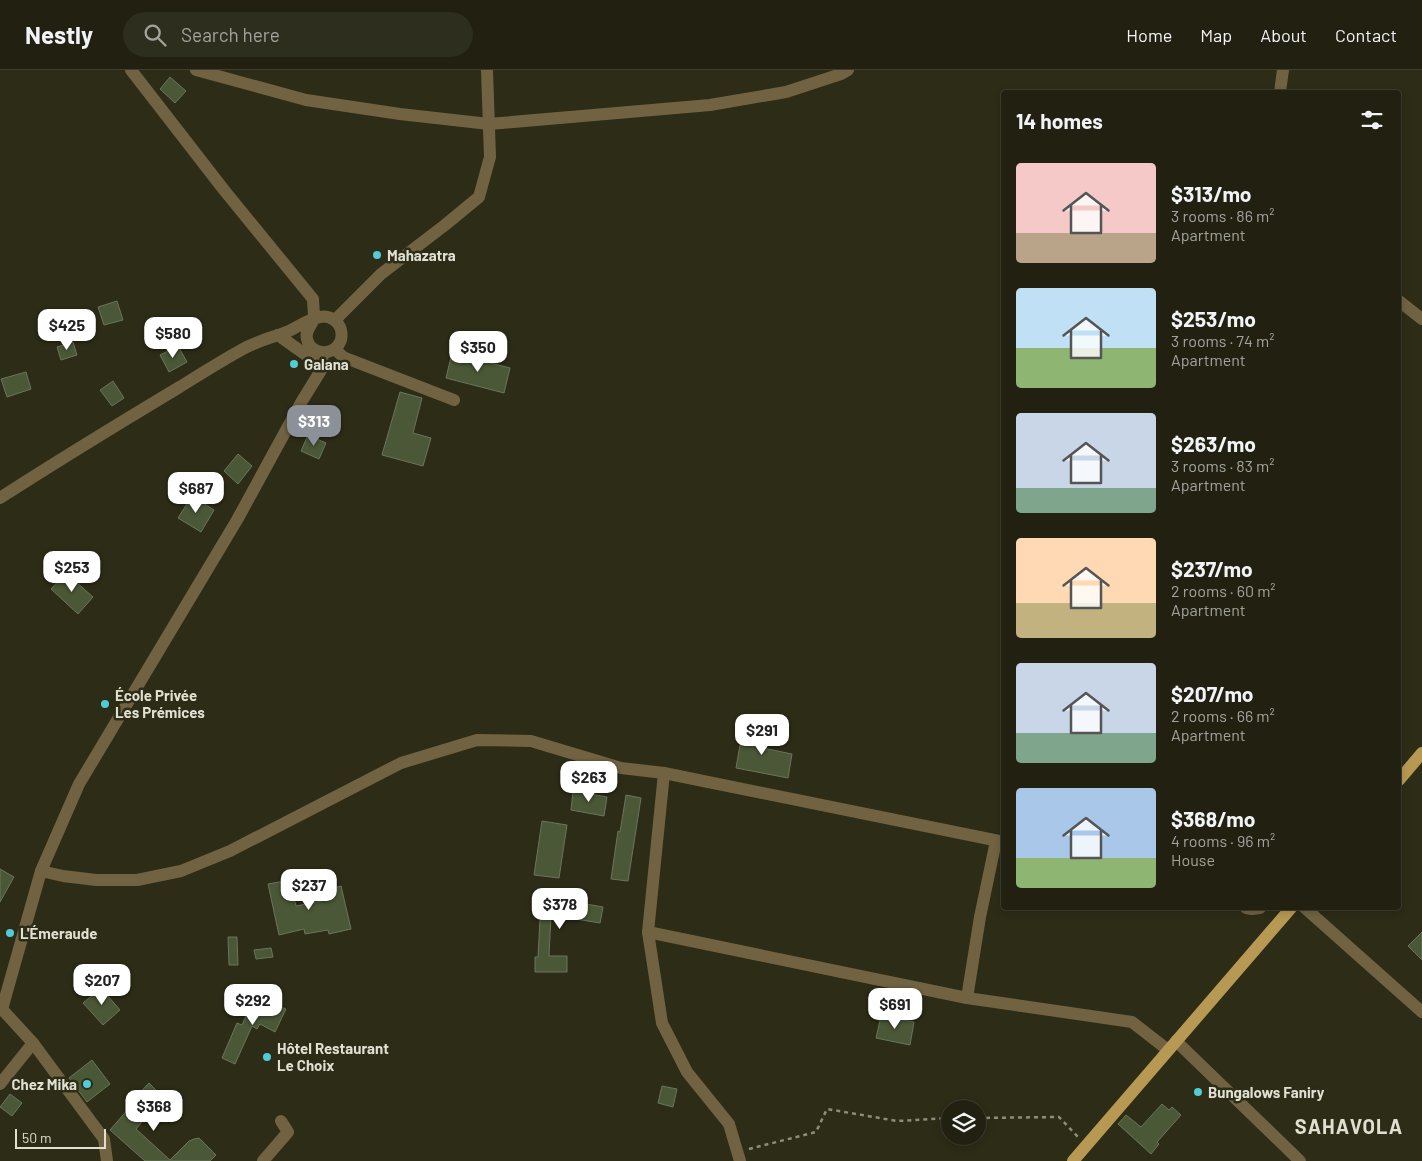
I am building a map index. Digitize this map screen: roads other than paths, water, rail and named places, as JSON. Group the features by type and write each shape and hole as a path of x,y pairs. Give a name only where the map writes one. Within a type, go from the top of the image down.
{"main road":[{"path":"1401,778 1420,759"},
{"path":"1072,1161 1289,910"}],"street":[{"path":"0,498 244,348 278,335 313,320 320,317 328,317 335,320 340,327 342,335 340,343 329,352 322,353 312,348 307,339 307,329 313,320 313,299 224,190 131,70"},
{"path":"196,70 306,100 489,124 710,105 786,92 848,70"},
{"path":"335,320 381,274 445,226 479,197 490,157 488,70"},
{"path":"1280,90 1283,70"},
{"path":"1401,303 1422,319"},
{"path":"278,335 323,367"},
{"path":"335,349 343,357 454,400"},
{"path":"108,1161 104,1139 33,1043 1,1008 40,871 79,784 237,520 302,401 323,367 322,353"},
{"path":"40,871 96,880 137,880 181,871 230,851 401,763 477,740 531,741 621,768 664,774 1000,841 980,917 967,998"},
{"path":"664,774 648,932 662,1023 687,1072 729,1124 739,1156"},
{"path":"1307,910 1422,1012"},
{"path":"648,932 967,998 1132,1022 1172,1046 1300,1161"},
{"path":"0,1084 33,1043"},
{"path":"262,1161 288,1132 281,1121"}],"place":[{"name":"Mahazatra","path":"377,255"},
{"name":"Galana","path":"294,364"},
{"name":"École Privée Les Prémices","path":"105,704"},
{"name":"L'Émeraude","path":"10,933"},
{"name":"Hôtel Restaurant Le Choix","path":"267,1057"},
{"name":"Chez Mika","path":"87,1084"},
{"name":"Bungalows Faniry","path":"1198,1092"}],"district":[{"name":"SAHAVOLA","path":"1349,1126"}]}
